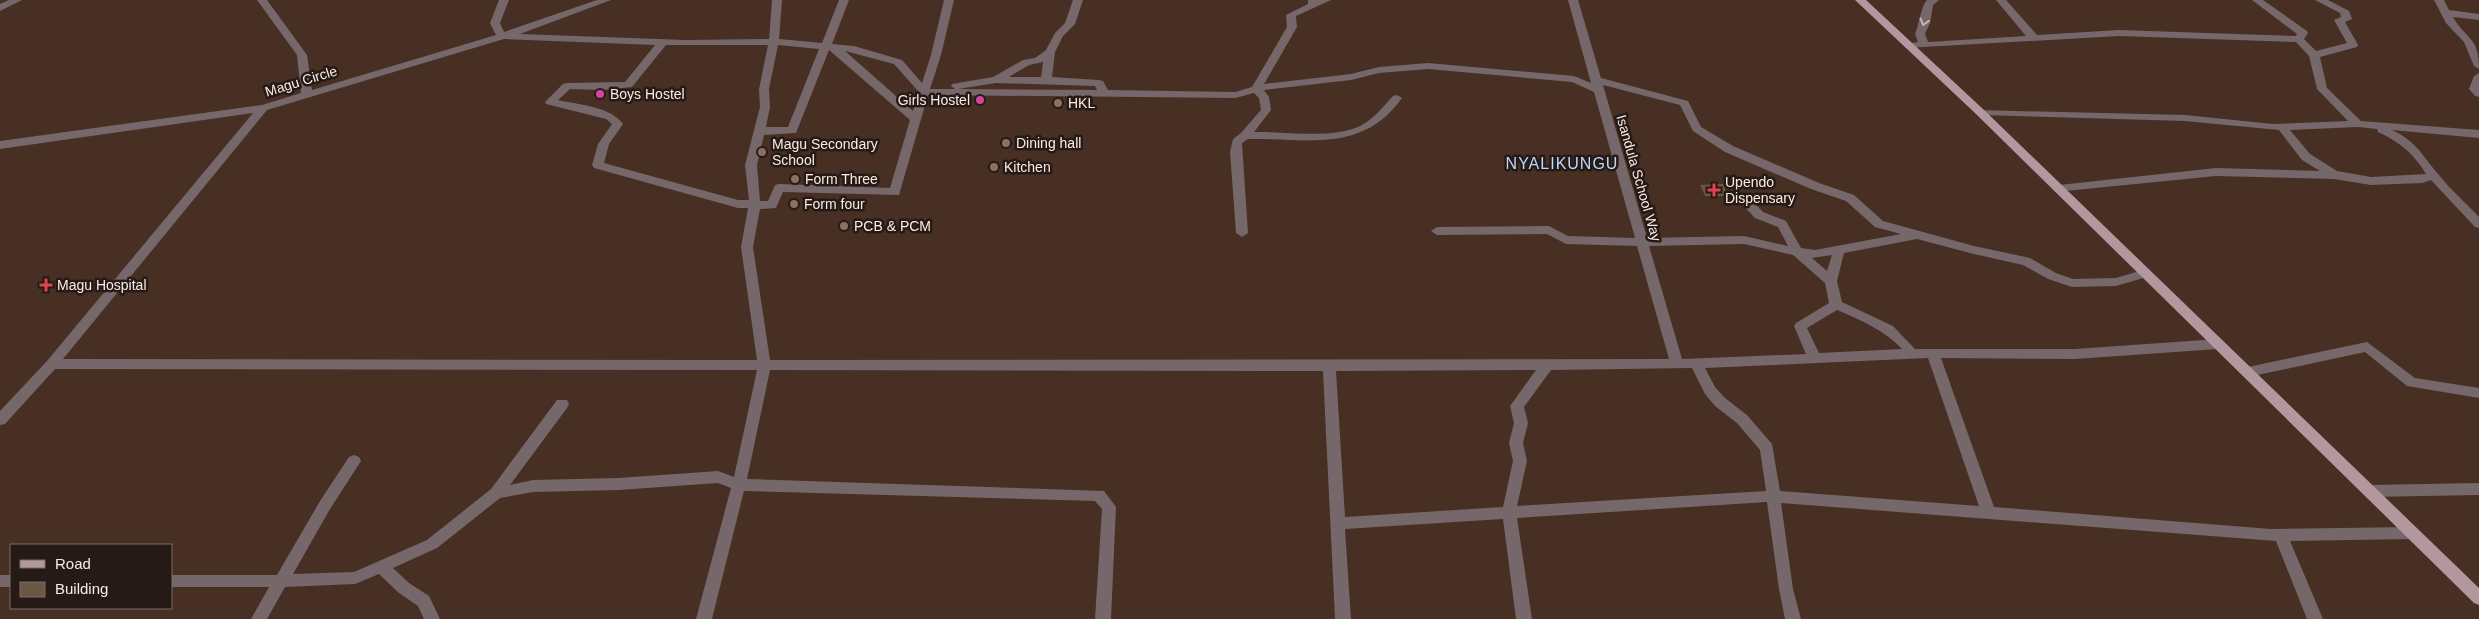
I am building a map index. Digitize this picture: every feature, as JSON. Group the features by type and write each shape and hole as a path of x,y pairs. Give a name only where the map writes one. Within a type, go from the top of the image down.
{"main road":[{"path":"1860,0 1980,112 2479,598"}],"street":[{"path":"0,8 17,0"},
{"path":"262,0 302,55 307,95"},
{"path":"504,0 495,23 501,36 663,42 774,42 854,49 898,62 924,92 1235,94 1256,89 1351,78 1379,70 1428,66 1574,79 1684,102 1697,129 1728,149 1815,186 1850,198 1879,224 2026,261 2052,276 2072,283 2116,282 2146,273"},
{"name":"Magu Circle","path":"0,420 52,364 263,108 501,36 606,0"},
{"path":"704,619 739,485 764,366 747,247 755,204 751,165 765,107 764,89 774,42 777,0"},
{"path":"759,131 792,131 829,46 844,0"},
{"path":"663,42 628,85 602,88 566,86 550,102 610,116 618,124 604,144 598,165 738,204 772,205 779,188 895,192 936,55 949,0"},
{"path":"996,80 1027,62 1038,62 1050,52 1059,36 1070,24 1078,0"},
{"path":"1256,89 1292,27 1291,15 1313,3 1326,0"},
{"name":"Isandula School Way","path":"1573,0 1678,364"},
{"path":"1924,45 1920,34 1925,23 1928,4 1934,0"},
{"path":"2001,0 2033,37"},
{"path":"2257,0 2303,33 2299,39"},
{"path":"2314,55 2353,45 2339,20 2346,19 2344,11 2320,0"},
{"path":"2439,0 2450,21 2469,41 2479,66"},
{"path":"2447,13 2479,17"},
{"path":"1910,46 2119,33 2299,39 2314,55 2322,89 2358,124"},
{"path":"829,46 916,119"},
{"path":"1046,80 1050,52"},
{"path":"2479,76 2474,89 2479,94"},
{"path":"924,92 996,80 1046,80 1099,83 1104,94"},
{"path":"1242,233 1236,152 1237,142 1245,136 1266,110 1264,97 1256,89"},
{"path":"1245,136 1336,135 1362,128 1383,114 1397,98"},
{"path":"0,145 263,108"},
{"path":"1980,112 2185,118 2280,126 2358,124 2479,134"},
{"path":"2280,126 2306,158 2334,176"},
{"path":"2374,126 2410,143 2421,154 2433,176 2479,224"},
{"path":"2059,189 2216,172 2349,176 2371,180 2422,179 2433,176"},
{"path":"1745,200 1759,215 1782,224 1797,252 1831,281"},
{"path":"1437,231 1549,230 1566,240 1642,242 1744,240 1797,252 1815,254 1918,235"},
{"path":"1836,305 1831,281 1839,250"},
{"path":"1836,305 1876,322 1904,342 1912,354"},
{"path":"1815,358 1800,326 1836,305"},
{"path":"52,364 764,366 1678,364 1933,353 2074,354 2218,344"},
{"path":"2248,372 2367,347 2412,382 2479,393"},
{"path":"1933,353 1988,512"},
{"path":"1696,363 1710,390 1720,402 1742,419 1766,448 1772,496 1793,619"},
{"path":"1524,619 1508,513 1520,461 1516,443 1521,423 1517,406 1547,365"},
{"path":"1329,366 1343,619"},
{"path":"172,581 281,582 355,578 432,544 496,493 562,404"},
{"path":"259,619 325,505 354,461"},
{"path":"496,493 533,486 619,484 718,477 739,485 1099,495 1109,507 1103,619"},
{"path":"2369,491 2479,489"},
{"path":"1338,524 1772,496 2280,534 2412,533"},
{"path":"2280,534 2315,619"},
{"path":"381,566 404,588 424,601 432,619"}],"building":[{"name":"Upendo Dispensary","path":"1723,184 1728,196 1705,196 1700,185"}],"place":[{"name":"Boys Hostel","path":"600,94"},
{"name":"Girls Hostel","path":"980,100"},
{"name":"HKL","path":"1058,103"},
{"name":"Dining hall","path":"1006,143"},
{"name":"Magu Secondary School","path":"762,152"},
{"name":"Kitchen","path":"994,167"},
{"name":"Form Three","path":"795,179"},
{"name":"Upendo Dispensary","path":"1714,190"},
{"name":"Form four","path":"794,204"},
{"name":"PCB & PCM","path":"844,226"},
{"name":"Magu Hospital","path":"46,285"}],"district":[{"name":"NYALIKUNGU","path":"1562,163"}]}
